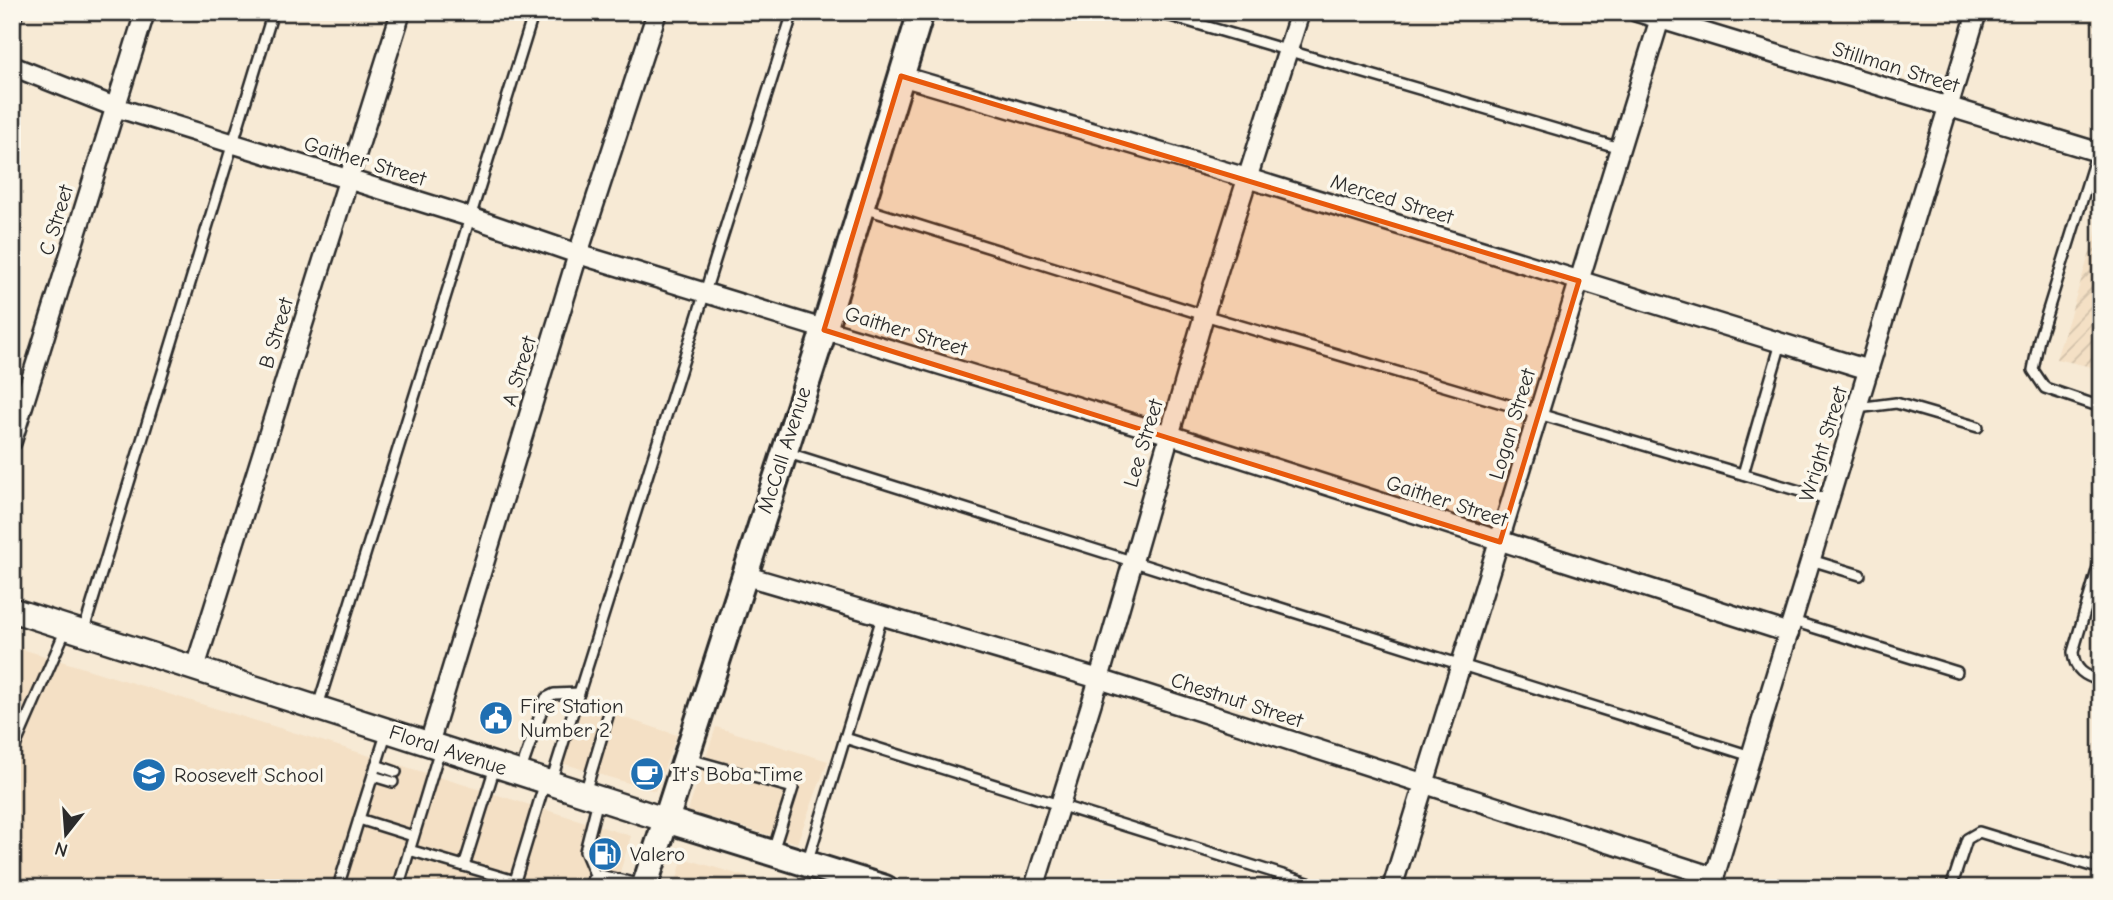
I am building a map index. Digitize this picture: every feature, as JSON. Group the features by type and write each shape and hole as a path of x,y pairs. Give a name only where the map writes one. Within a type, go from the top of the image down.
{"main road":[{"name":"McCall Avenue","path":"645,887 743,575 824,330 921,12"},
{"name":"Floral Avenue","path":"666,820 885,888"}],"street":[{"name":"C Street","path":"12,441 145,12"},
{"name":"B Street","path":"195,668 401,12"},
{"name":"A Street","path":"434,746 578,254 657,12"},
{"name":"Lee Street","path":"1034,888 1057,806 1099,679 1205,314 1300,12"},
{"name":"Stillman Street","path":"1637,12 1661,16 2099,152"},
{"name":"Wright Street","path":"1713,882 1977,12"},
{"name":"Logan Street","path":"1392,888 1426,787 1661,16"},
{"name":"Gaither Street","path":"12,66 115,107 470,217 578,254 1170,435 1500,542 1791,627"},
{"name":"Merced Street","path":"901,76 1247,178 1869,370"},
{"name":"Chestnut Street","path":"743,575 1099,679 1713,882"},
{"name":"Floral Avenue","path":"13,613 195,668 666,820"}],"lane":[{"path":"12,30 18,12"},
{"path":"12,753 75,630 273,12"},
{"path":"317,708 534,12"},
{"path":"409,850 515,881 579,694 793,12"},
{"path":"1157,12 1620,148"},
{"path":"2099,152 2039,340 2033,370 2045,388 2101,407"},
{"path":"860,207 1205,314 1830,499"},
{"path":"1743,474 1781,343"},
{"path":"1857,408 1896,403 1978,427"},
{"path":"783,451 1751,756"},
{"path":"2101,557 2073,660 2081,672 2101,681"},
{"path":"1811,560 1860,575"},
{"path":"807,863 881,617"},
{"path":"1791,627 1956,672"},
{"path":"520,773 546,698 554,694 579,694"},
{"path":"596,877 585,851 591,796 608,716"},
{"path":"341,888 338,887 387,730"},
{"path":"845,738 1324,888"},
{"path":"398,888 434,746"},
{"path":"685,757 793,788 773,853"},
{"path":"373,776 394,777 376,765"},
{"path":"464,866 496,766"},
{"path":"359,819 413,836"},
{"path":"1951,888 1967,839 1979,832 2101,869"},
{"path":"590,888 599,875 645,887"}],"highlighted area":[{"path":"901,76 1579,281 1500,542 824,330"}],"shaded area":[{"path":"2101,218 2101,369 2056,359"},
{"path":"12,646 631,836 615,888 12,888"},
{"path":"573,701 677,735 655,791 555,761"},
{"path":"716,727 828,761 797,843 688,811"},
{"path":"683,858 784,888 674,888"}],"place":[{"name":"Fire Station Number 2","path":"496,718"},
{"name":"It's Boba Time","path":"647,774"},
{"name":"Roosevelt School","path":"149,775"},
{"name":"Valero","path":"605,854"}]}
